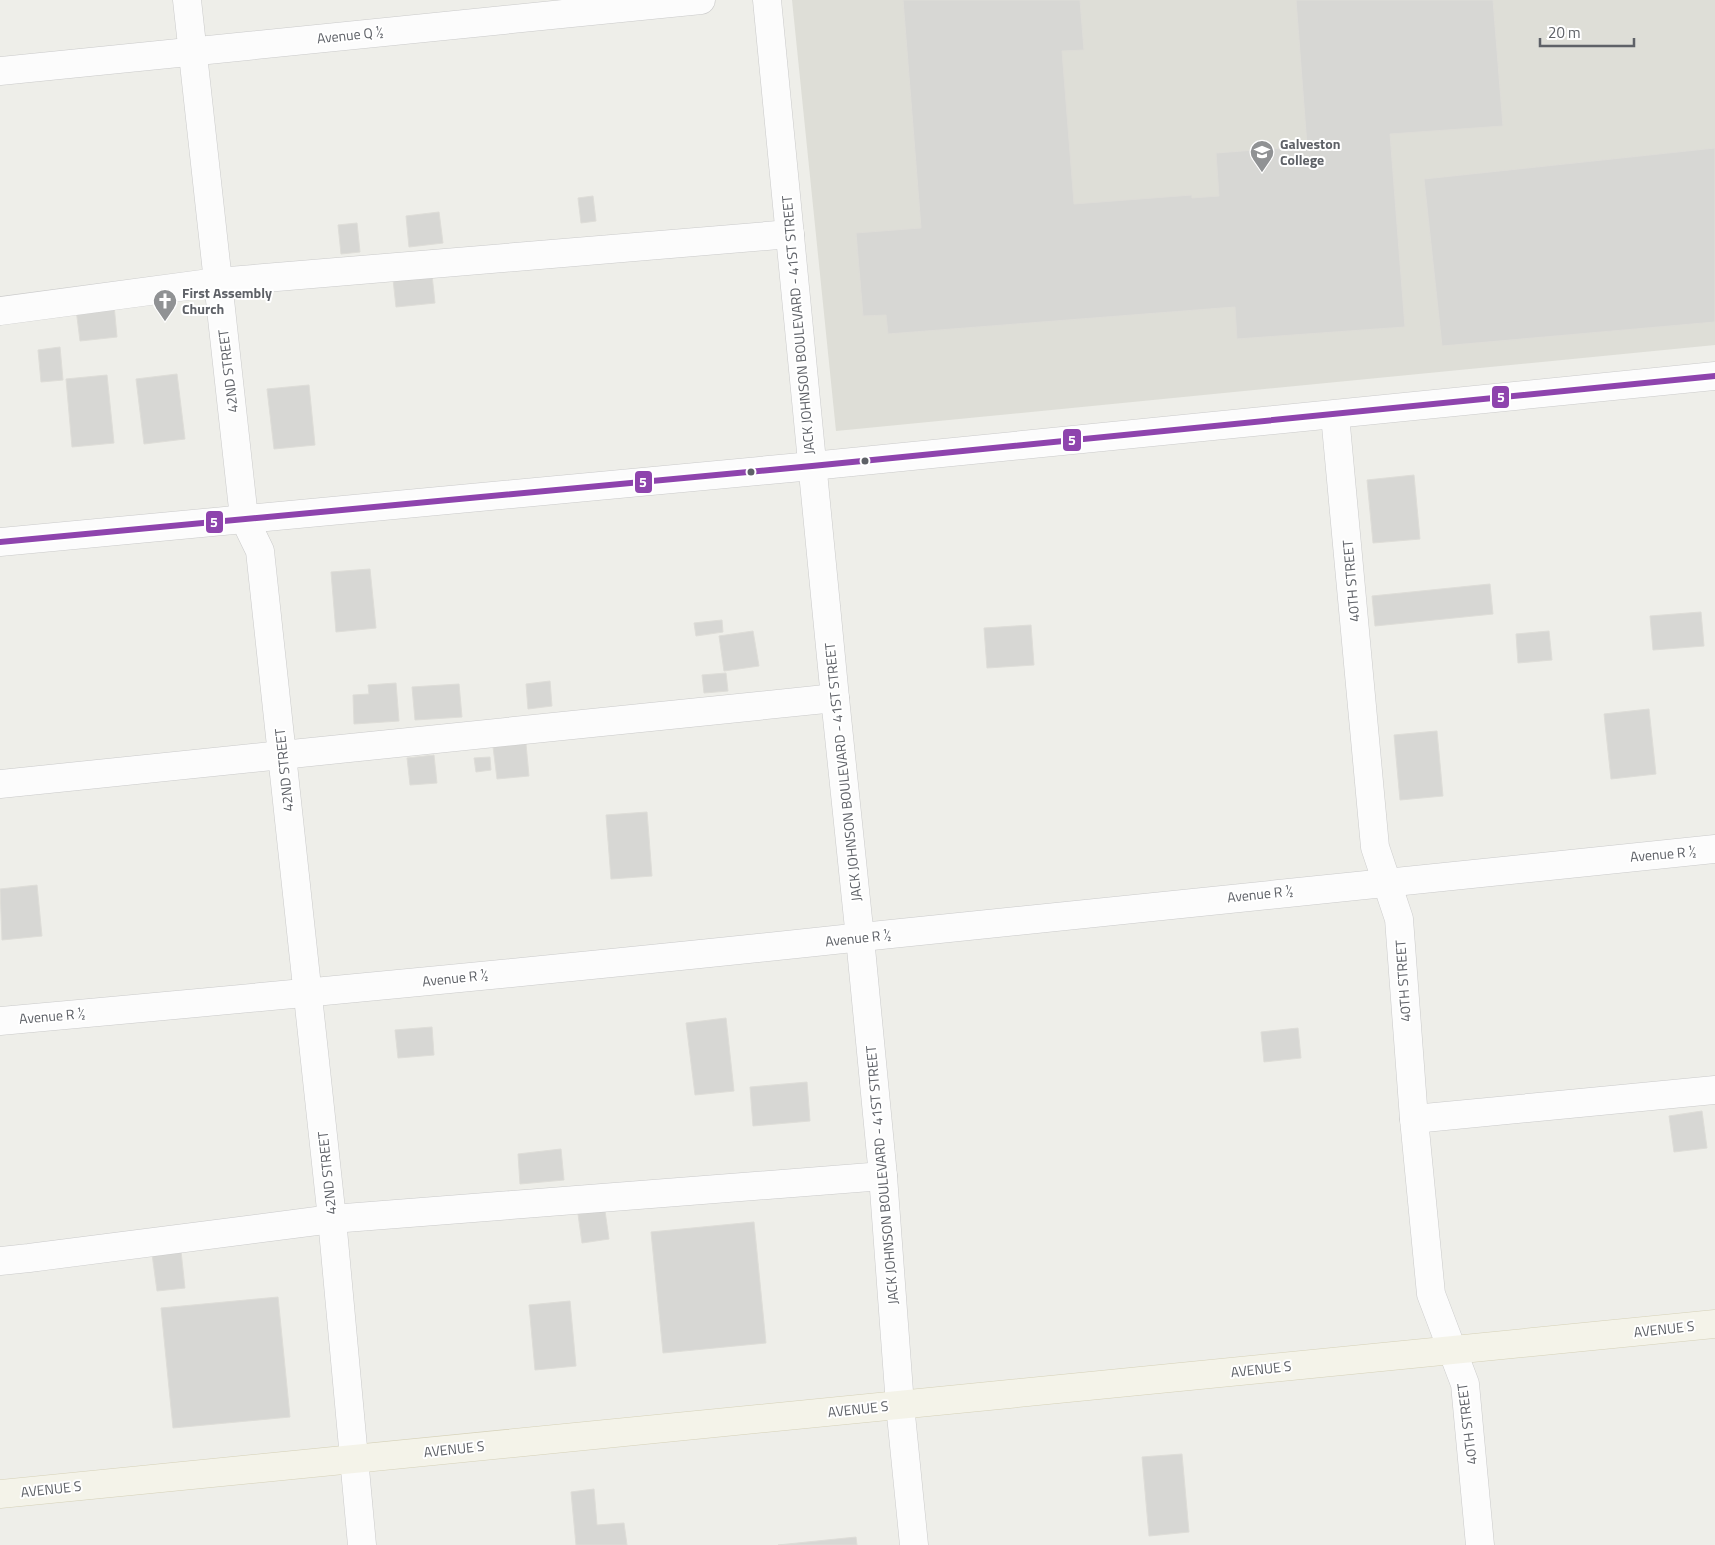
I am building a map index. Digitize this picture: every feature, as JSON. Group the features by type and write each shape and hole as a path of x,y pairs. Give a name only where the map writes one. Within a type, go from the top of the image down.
{"main road":[{"name":"AVENUE S","path":"0,1494 1715,1324"}],"street":[{"name":"42ND STREET","path":"187,0 244,518 260,551 332,1219 362,1545"},
{"name":"Avenue Q ½","path":"0,71 701,0"},
{"name":"JACK JOHNSON BOULEVARD - 41ST STREET","path":"766,0 883,1176 900,1405 914,1545"},
{"path":"0,311 217,282 790,234"},
{"path":"0,542 812,466 1715,376"},
{"name":"40TH STREET","path":"1336,415 1374,832 1385,881 1399,920 1414,1119 1431,1294 1464,1384 1480,1545"},
{"path":"0,784 834,698"},
{"name":"Avenue R ½","path":"0,1021 308,993 860,938 1385,881 1715,849"},
{"path":"1414,1119 1715,1090"},
{"path":"0,1260 30,1258 332,1219 883,1176"}],"shaded area":[{"name":"Galveston College","path":"792,0 1715,0 1715,345 836,431"}],"building":[{"path":"903,0 1080,0 1084,50 1062,51 1074,204 1192,195 1192,198 1219,196 1216,153 1307,146 1296,0 1493,0 1503,126 1390,134 1405,327 1237,339 1235,307 888,334 886,315 863,316 856,233 921,228"},
{"path":"1715,148 1715,322 1442,346 1424,179"},
{"path":"593,196 596,221 581,223 578,198"},
{"path":"439,212 443,243 409,247 406,216"},
{"path":"357,223 360,252 341,254 338,225"},
{"path":"432,275 435,303 396,307 393,279"},
{"path":"114,305 117,337 80,341 76,309"},
{"path":"60,347 63,380 41,382 38,350"},
{"path":"177,374 185,439 144,444 136,379"},
{"path":"107,375 114,443 72,447 66,379"},
{"path":"309,385 315,445 274,449 267,389"},
{"path":"1414,475 1420,539 1373,543 1367,480"},
{"path":"370,569 376,628 336,632 331,572"},
{"path":"1490,584 1493,614 1375,626 1372,596"},
{"path":"1701,612 1704,646 1653,650 1650,616"},
{"path":"722,620 723,632 696,636 694,623"},
{"path":"1031,625 1034,665 987,668 984,628"},
{"path":"753,631 759,666 724,671 719,636"},
{"path":"1549,631 1552,660 1518,663 1516,634"},
{"path":"726,673 728,691 704,693 702,675"},
{"path":"550,681 552,706 528,709 526,684"},
{"path":"396,683 399,721 354,724 353,695 369,694 368,685"},
{"path":"459,684 462,717 415,720 412,687"},
{"path":"1649,709 1656,774 1611,779 1604,714"},
{"path":"1437,731 1443,796 1400,800 1394,735"},
{"path":"526,744 529,776 497,779 493,747"},
{"path":"434,755 437,783 410,785 407,758"},
{"path":"490,757 491,770 476,772 474,758"},
{"path":"647,812 652,876 611,879 606,815"},
{"path":"37,885 42,936 2,940 0,889"},
{"path":"726,1018 734,1091 695,1095 686,1023"},
{"path":"432,1027 434,1055 398,1058 395,1030"},
{"path":"1298,1028 1301,1058 1264,1062 1261,1032"},
{"path":"807,1082 810,1121 753,1126 750,1087"},
{"path":"1702,1111 1707,1148 1674,1152 1669,1116"},
{"path":"561,1149 564,1180 520,1184 518,1154"},
{"path":"605,1211 609,1239 582,1243 578,1214"},
{"path":"754,1222 766,1343 663,1353 651,1232"},
{"path":"181,1251 185,1288 157,1291 152,1254"},
{"path":"278,1297 290,1417 173,1428 161,1308"},
{"path":"570,1301 576,1366 535,1370 529,1305"},
{"path":"1182,1454 1189,1532 1149,1536 1142,1457"},
{"path":"594,1489 597,1525 624,1523 627,1545 576,1545 571,1492"},
{"path":"856,1537 857,1545 778,1545"}],"transit line":[{"name":"5","path":"0,542 812,466 1715,376"}],"place":[{"name":"Galveston College","path":"1262,173"},
{"name":"First Assembly Church","path":"165,322"}]}
